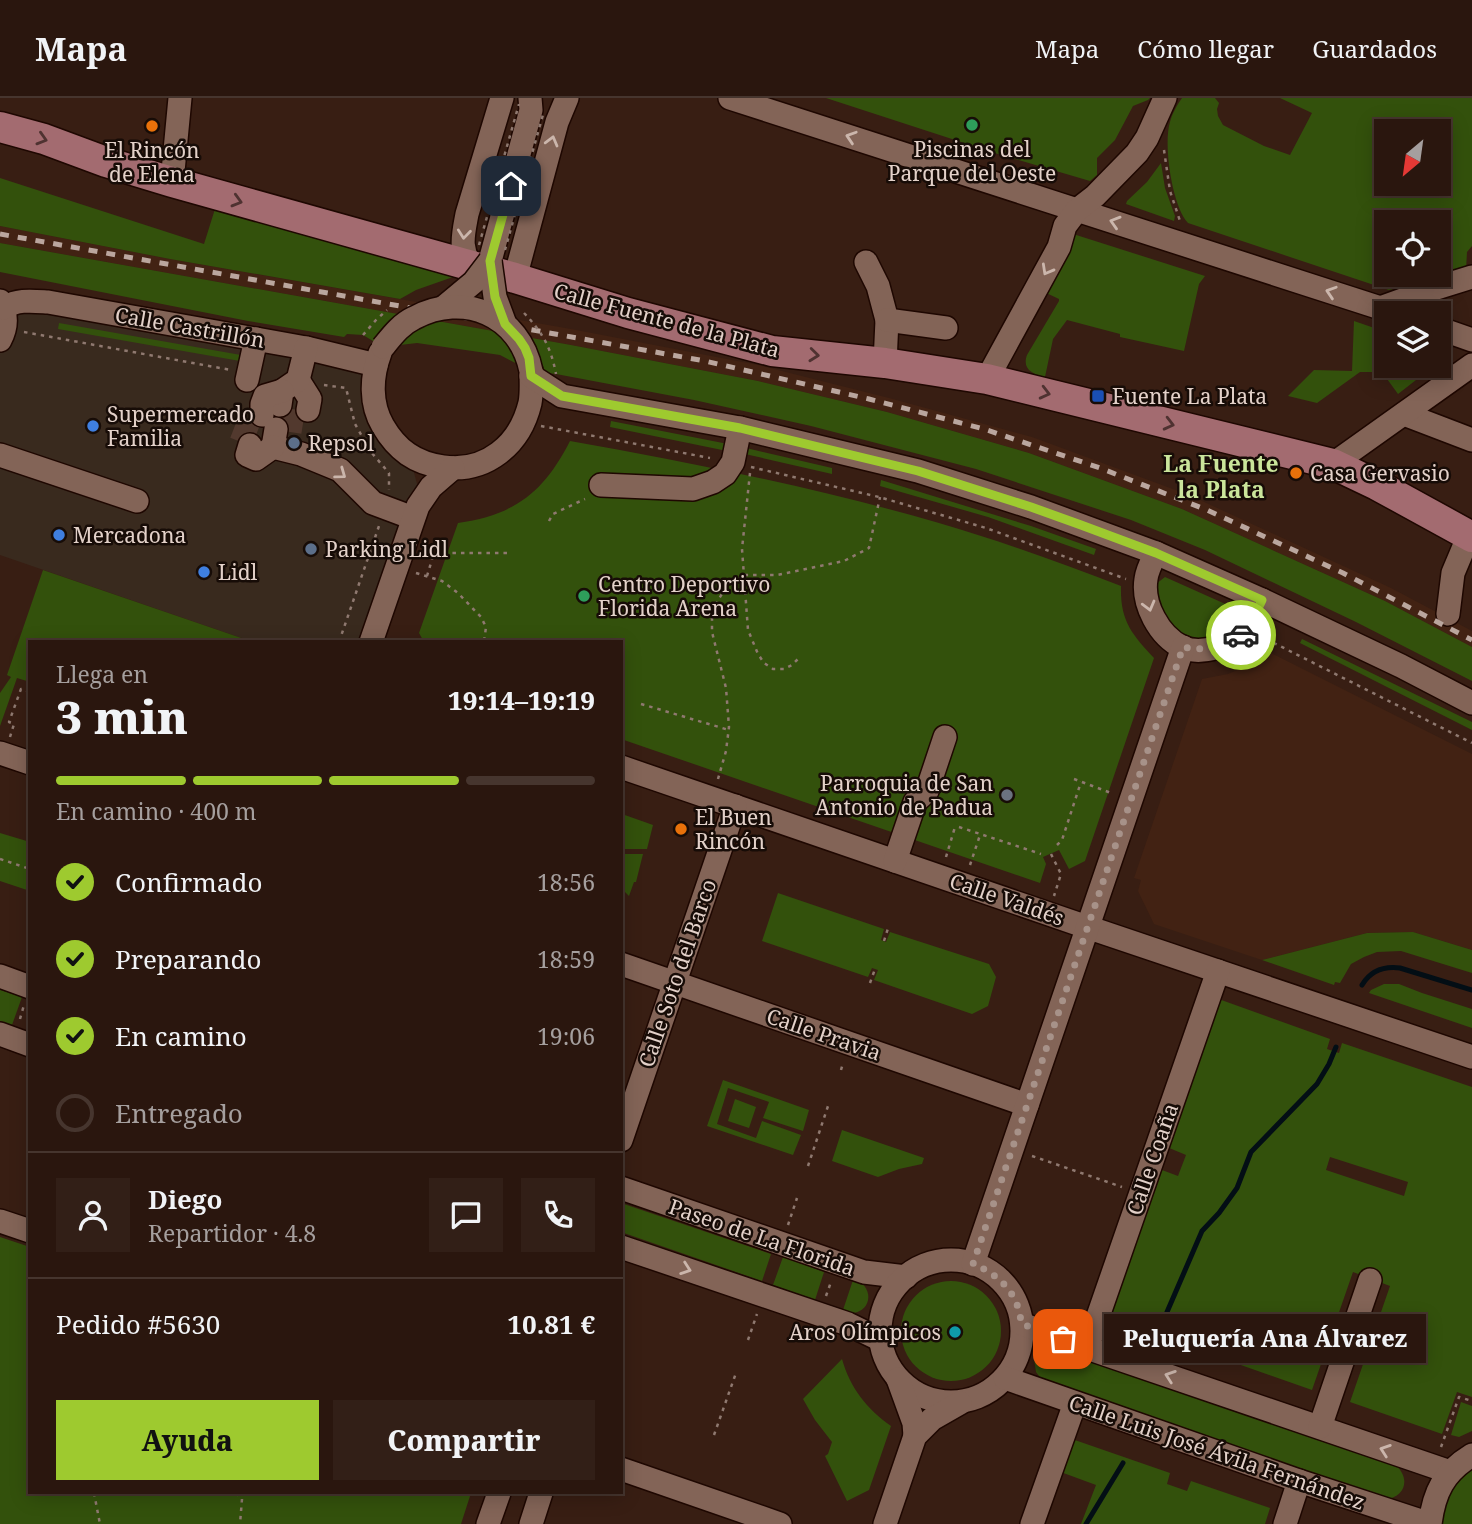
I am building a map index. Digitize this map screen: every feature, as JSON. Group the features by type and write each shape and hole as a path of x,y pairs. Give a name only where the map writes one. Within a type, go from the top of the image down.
{"main road":[{"name":"Calle Fuente de la Plata","path":"0,127 172,182 492,263 628,313 772,351 885,363 987,379 1333,464 1470,536"}],"street":[{"path":"172,182 180,98"},
{"path":"416,512 417,484 413,469 377,416 373,397 379,356 402,326 414,318 444,307 492,263 567,98"},
{"path":"730,98 1374,306"},
{"path":"987,379 1059,247 1065,226 1077,210 1126,166 1147,138 1165,98"},
{"path":"492,263 465,256 463,245 467,214 528,103"},
{"path":"401,451 429,465 453,468 475,466 502,451 515,437 530,402 531,374 525,348 519,339 513,317 495,297 492,263 528,103"},
{"path":"866,262 878,286 887,320 885,363"},
{"path":"1408,301 1430,290 1472,277"},
{"name":"Calle Castrillón","path":"2,304 21,301 48,302 306,348 379,356"},
{"path":"0,340 6,320 2,304"},
{"path":"444,307 474,309 494,317 513,317"},
{"path":"887,320 946,328"},
{"path":"1451,333 1472,340"},
{"path":"247,380 256,339"},
{"path":"306,348 277,424 340,470 373,503 416,512"},
{"path":"1333,464 1472,365"},
{"path":"531,374 559,384 918,471 1031,507 1156,553 1262,600 1472,703"},
{"path":"523,421 559,384"},
{"path":"1404,414 1472,440"},
{"path":"593,492 693,489 713,482 725,474 733,462 740,428"},
{"path":"0,455 137,501"},
{"path":"372,640 416,512 431,487 453,468"},
{"path":"1447,598 1453,573 1470,536"},
{"path":"1156,553 1146,578 1147,599 1153,619 1164,633 1183,647 1205,651 1228,644 1248,629 1262,600"},
{"path":"973,1264 1183,647"},
{"path":"895,861 915,802 927,791 945,737"},
{"path":"2,754 28,762"},
{"name":"Calle Valdés","path":"623,768 1472,1057"},
{"name":"Calle Soto del Barco","path":"623,1134 735,806"},
{"name":"Calle Pravia","path":"623,965 1027,1105"},
{"name":"Calle Coaña","path":"1087,1348 1218,971"},
{"path":"0,976 28,990"},
{"name":"Paseo de La Florida","path":"623,1189 864,1272 906,1277"},
{"path":"0,1221 28,1230"},
{"path":"623,1248 848,1324 881,1340"},
{"path":"915,1436 932,1419 993,1389 1013,1367 1022,1339 1022,1324 1016,1301 1005,1285 991,1272 973,1264 953,1261 933,1263 917,1269 894,1290 881,1321 881,1340 888,1363 898,1377 916,1393 938,1402 960,1403"},
{"path":"1320,1427 1370,1280"},
{"path":"1022,1324 1442,1469 1472,1455"},
{"path":"885,1524 915,1436 914,1423 898,1377"},
{"name":"Calle Luis José Ávila Fernández","path":"1005,1378 1430,1524"},
{"path":"1032,1524 1075,1403"},
{"path":"1430,1524 1442,1469"},
{"path":"623,1470 780,1524"},
{"path":"1285,1524 1299,1481"},
{"path":"488,1524 499,1494"},
{"path":"531,1524 541,1494"}],"path":[{"path":"492,263 528,103"},
{"path":"492,263 528,103"},
{"path":"1153,122 1163,131 1170,191 1183,229 1179,242"},
{"path":"363,335 394,306"},
{"path":"513,317 536,327 550,349 559,384"},
{"path":"523,421 733,462"},
{"path":"798,659 784,669 773,669 764,663 758,654 748,630 742,549 751,466 880,497 986,528 1146,586"},
{"path":"549,521 553,514 593,492"},
{"path":"712,798 726,751 729,730 726,688 712,632 712,610 725,589 744,575 777,575 844,561 869,548 880,497"},
{"path":"427,576 434,553 507,553"},
{"path":"396,568 442,581 458,593 481,617 486,627 485,640"},
{"path":"1248,629 1472,743"},
{"path":"2,754 14,724 9,722 21,689 28,691"},
{"path":"641,704 729,730"},
{"path":"1074,779 1131,800"},
{"path":"1057,845 1062,840 1081,782"},
{"path":"940,877 957,827 1041,854"},
{"path":"963,885 981,834"},
{"path":"1048,914 1061,874 1051,854"},
{"path":"0,859 28,868"},
{"path":"884,941 889,925"},
{"path":"870,983 875,969"},
{"path":"14,1039 28,994"},
{"path":"808,1166 829,1103"},
{"path":"1012,1149 1121,1187"},
{"path":"782,1243 797,1198"},
{"path":"819,1315 838,1263"},
{"path":"748,1340 764,1296"},
{"path":"714,1435 736,1373"},
{"path":"1442,1469 1459,1397 1472,1401"},
{"path":"94,1494 100,1524"},
{"path":"237,1494 242,1499 240,1524"}],"shaded area":[{"path":"0,226 758,365 1032,437 1189,495 1391,588 1472,631 1472,647 1385,601 1182,509 1029,453 887,412 758,381 571,345 0,243"},
{"path":"8,305 376,365 373,397 413,469 418,506 372,640 247,640 0,555 0,340"},
{"path":"1265,650 1472,754 1472,950 1413,932 1367,933 1262,960 1154,924 1138,891 1141,880 1134,878 1202,679 1240,669"}],"green space":[{"path":"826,98 1150,98 1133,106 1115,140 1097,158 1097,175 1090,181"},
{"path":"1182,98 1215,98 1219,103 1218,116 1223,125 1264,146 1290,155 1312,113 1280,98 1472,98 1472,246 1467,252 1466,270 1451,274 1451,210 1374,210 1374,285 1188,223 1177,203 1170,174 1168,132 1173,113"},
{"path":"1161,163 1165,188 1175,216 1174,221 1126,204"},
{"path":"0,178 204,244 215,209 453,277 416,290 400,299 0,226"},
{"path":"1070,233 1205,276 1199,284 1184,351 1120,337 1120,334 1067,320 1053,339 1045,377 1029,370 1026,364 1027,355 1059,301 1042,291"},
{"path":"0,243 758,381 887,412 1029,453 1182,509 1385,601 1472,647 1472,681 1205,550 1131,520 976,469 811,426 694,400 531,371 500,355 417,343 383,347 363,335 347,334 344,337 248,321 0,272"},
{"path":"1380,287 1401,287 1389,290"},
{"path":"1354,321 1374,328 1374,372 1360,372 1317,403 1288,396 1314,370 1352,371"},
{"path":"59,323 241,355 240,361 58,329"},
{"path":"1386,378 1419,378 1398,394"},
{"path":"611,421 728,444 727,451 610,427"},
{"path":"570,441 756,477 893,510 962,530 1121,586 1125,618 1139,642 1154,658 1085,861 1069,869 1059,850 1043,857 1046,864 1040,883 623,740 623,640 423,640 419,633 458,523 496,514 512,507 538,487"},
{"path":"746,448 832,468 832,474 745,454"},
{"path":"881,480 1031,526 1096,549 1094,555 988,517 880,486"},
{"path":"43,570 247,640 28,640 28,681 17,678 0,726 0,693 11,677 7,675"},
{"path":"1165,577 1241,611 1244,622 1228,635 1196,641 1171,630 1158,608 1156,584"},
{"path":"1302,639 1472,722 1472,730 1300,643"},
{"path":"623,814 653,825 647,849 623,849"},
{"path":"0,833 28,841 28,890 0,881"},
{"path":"623,854 643,854 636,882 629,896 623,890"},
{"path":"778,893 884,929 881,940 886,942 890,932 989,964 996,977 988,1006 972,1014 874,980 878,970 872,968 868,977 762,941"},
{"path":"1413,932 1472,950 1472,973 1401,951 1377,952 1351,964 1340,983 1335,982 1334,985 1262,960 1367,933"},
{"path":"1384,984 1399,984 1472,1009 1472,1028 1369,993"},
{"path":"0,990 22,997 12,1025 0,1021"},
{"path":"1213,997 1330,1039 1327,1049 1339,1053 1342,1043 1472,1087 1472,1397 1457,1392 1442,1434 1350,1402 1390,1286 1353,1272 1312,1390 1167,1339 1169,1328 1158,1324 1155,1335 1103,1316 1154,1167 1178,1176 1186,1155 1162,1145","holes":["1330,1157 1408,1182 1404,1196 1326,1170"]},
{"path":"723,1080 809,1110 803,1131 763,1118 769,1102 728,1088 717,1124 756,1138 762,1121 801,1135 793,1155 707,1126"},
{"path":"735,1099 756,1107 749,1128 728,1121"},
{"path":"842,1130 924,1158 922,1164 878,1177 832,1161"},
{"path":"623,1204 771,1254 762,1281 623,1233"},
{"path":"0,1237 28,1246 28,1494 471,1494 461,1524 0,1524"},
{"path":"783,1257 824,1272 815,1300 773,1285"},
{"path":"854,1277 866,1289 868,1302 859,1311 842,1313"},
{"path":"951,1281 979,1289 993,1303 1001,1331 993,1359 979,1373 951,1381 923,1373 909,1359 901,1331 909,1303 923,1289"},
{"path":"1053,1347 1395,1464 1403,1475 1402,1491 1385,1500 1042,1380 1036,1372 1034,1359 1042,1350"},
{"path":"842,1359 860,1397 891,1426 869,1490 847,1501 825,1456 832,1442 803,1399"},
{"path":"1461,1402 1472,1406 1472,1431 1459,1437 1451,1435"},
{"path":"1069,1438 1170,1473 1167,1484 1187,1491 1191,1481 1270,1508 1265,1524 1081,1524 1096,1485 1058,1471"},
{"path":"1472,1465 1472,1524 1438,1524 1450,1485"}],"waterway":[{"path":"1362,985 1374,973 1383,969 1400,968 1472,990"},
{"path":"1161,1330 1202,1231 1237,1188 1251,1152 1317,1084 1336,1047"},
{"path":"1086,1524 1123,1463"}],"tunnel":[{"path":"290,432 294,407"},
{"path":"241,442 253,411"}],"railway":[{"path":"0,234 705,361 984,429 1100,468 1207,510 1343,573 1472,640"}],"way so far":[{"path":"1063,1339 1022,1324 1016,1301 1005,1285 991,1272 973,1264 1183,647 1205,651 1228,644 1241,635"}],"place":[{"name":"Piscinas del Parque del Oeste","path":"972,125"},
{"name":"El Rincón de Elena","path":"152,126"},
{"name":"Fuente La Plata","path":"1098,396"},
{"name":"Supermercado Familia","path":"93,426"},
{"name":"Repsol","path":"294,443"},
{"name":"Casa Gervasio","path":"1296,473"},
{"name":"Mercadona","path":"59,535"},
{"name":"Parking Lidl","path":"311,549"},
{"name":"Lidl","path":"204,572"},
{"name":"Centro Deportivo Florida Arena","path":"584,596"},
{"name":"Parroquia de San Antonio de Padua","path":"1007,795"},
{"name":"El Buen Rincón","path":"681,829"},
{"name":"Aros Olímpicos","path":"955,1332"},
{"name":"Peluquería Ana Álvarez","path":"1063,1339"}],"district":[{"name":"La Fuente la Plata","path":"1221,476"}],"route":[{"path":"511,186 490,261 495,297 505,324 525,348 531,376 562,396 740,428 918,471 1031,507 1156,553 1262,600 1248,629 1241,635"}]}
